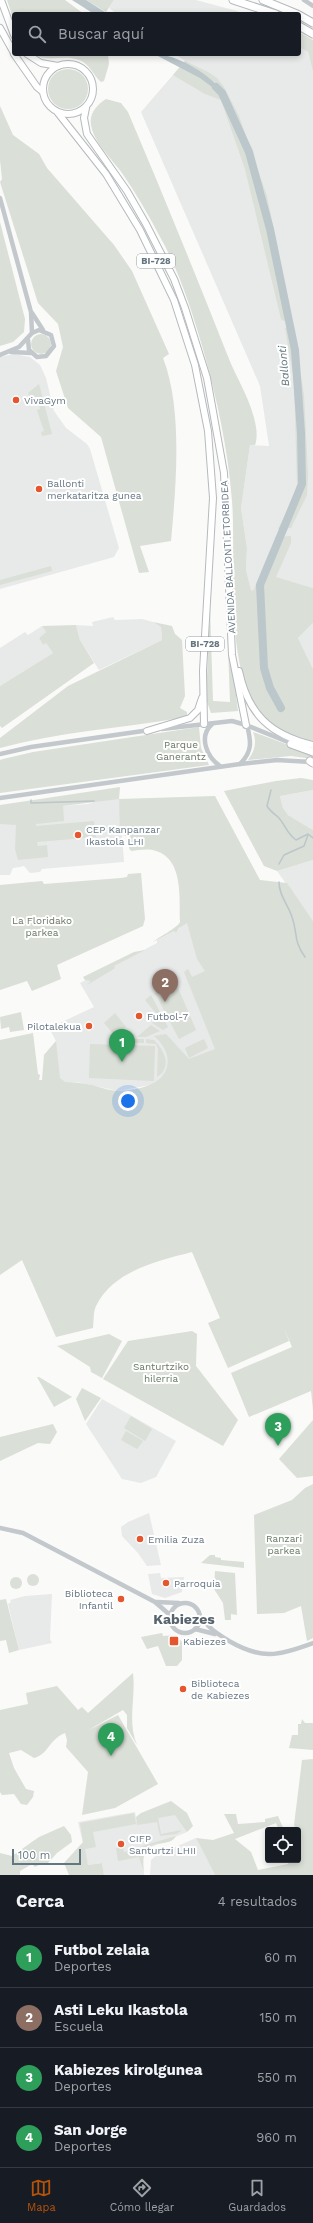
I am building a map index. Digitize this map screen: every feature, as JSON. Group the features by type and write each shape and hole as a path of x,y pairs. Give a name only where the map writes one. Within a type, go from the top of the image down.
{"highway":[{"path":"233,0 270,12"},
{"path":"263,0 292,12"},
{"path":"301,16 313,20"},
{"path":"301,16 313,23"},
{"path":"301,26 313,30"},
{"path":"301,26 313,34"},
{"path":"291,744 313,752"}],"main road":[{"path":"1,0 12,30"},
{"name":"BI-728","path":"0,28 12,50"},
{"name":"BI-728","path":"15,56 37,87 43,92 48,105 58,113"},
{"name":"BI-728","path":"30,56 41,63 58,66 65,64 80,67 91,77 94,92 86,108"},
{"path":"43,92 46,76 58,66"},
{"path":"58,113 73,115 86,108"},
{"name":"AVENIDA BALLONTI ETORBIDEA","path":"86,108 84,118 87,134 127,191 156,242 185,308 201,357 224,473 232,640 237,683 247,725"},
{"name":"AVENIDA BALLONTI ETORBIDEA","path":"58,113 106,174 140,230 174,300 195,364 208,431 213,498 203,695 204,724"},
{"path":"232,640 245,693 260,718 280,734 313,745"},
{"path":"147,731 190,718 198,710 203,695"}],"street":[{"path":"304,0 313,6"},
{"path":"0,198 31,312 32,333 28,340 27,347 31,353"},
{"path":"0,355 11,352 31,353 42,357 52,350 53,338 43,330 31,312"},
{"path":"32,333 43,330"},
{"path":"11,352 28,340"},
{"path":"0,754 31,747 127,733 232,721 247,725 291,744 313,748"},
{"path":"204,724 206,748 209,755 220,766"},
{"path":"206,735 212,724"},
{"path":"240,764 248,755 251,746 247,725"},
{"path":"0,798 220,766 277,760 312,762"},
{"path":"0,1528 23,1533 154,1602 170,1615"},
{"path":"154,1602 194,1605 207,1626 220,1636 244,1649 264,1655 284,1653 313,1643"},
{"path":"180,1603 174,1608 170,1615 172,1626 178,1632 187,1633 196,1629 220,1636"},
{"path":"196,1629 201,1617"}],"shaded area":[{"path":"72,0 86,0 105,12 91,12"},
{"path":"114,0 196,0 239,12 114,12 109,8"},
{"path":"301,48 308,52 313,72 313,588 261,573 253,591 251,591 246,570 247,548 241,508 250,445 269,446 260,386 141,112 185,61 178,56 301,56"},
{"path":"158,56 173,58 194,67 212,81 224,96 200,78"},
{"name":"Ballonti merkataritza gunea","path":"14,354 30,357 40,365 46,378 54,411 66,428 87,444 90,449 119,548 114,557 0,589 0,357"},
{"path":"113,617 115,620 142,619 153,622 161,627 162,640 99,670 80,640 76,625 93,626 92,622"},
{"path":"313,623 313,669 298,638"},
{"path":"42,626 46,632 39,638 43,645 46,643 53,653 0,686 0,648 25,632 28,635"},
{"path":"313,790 313,830 288,815 283,808 280,796"},
{"name":"CEP Kanpanzar Ikastola LHI","path":"105,799 119,799 124,862 42,869 40,872 30,873 24,866 13,868 10,875 0,875 0,824 36,824 62,806 88,804"},
{"path":"313,860 313,921 277,871"},
{"path":"186,919 197,956 255,1037 207,1063 207,1081 150,1085 118,1091 78,1082 48,1083 44,1055 56,1041 49,1028 94,1007 80,983 157,943 157,940 174,931 176,933"},
{"path":"102,1399 176,1441 156,1477 141,1483 122,1479 86,1424"},
{"name":"Emilia Zuza","path":"149,1513 161,1565 147,1566 138,1553 122,1536 121,1527 128,1522"},
{"path":"160,1573 161,1578 184,1577 182,1592 165,1598 152,1594 148,1574"},
{"path":"52,1594 50,1639 52,1643 19,1650 8,1604 11,1602 10,1600 25,1596"},
{"name":"CIFP Santurtzi LHII","path":"175,1811 187,1832 148,1848 143,1858 144,1875 104,1875 102,1863 88,1865 78,1822 135,1812 137,1823"},
{"path":"196,1838 215,1875 150,1875 151,1860 157,1855"}],"green space":[{"path":"7,0 65,0 81,12 12,12 12,15"},
{"path":"86,0 114,0 106,12"},
{"path":"301,33 313,40 313,72 308,52 301,48"},
{"path":"37,56 108,56 109,64 104,81 101,82 86,64 79,60 73,58"},
{"path":"185,61 217,78 224,87 239,116 267,196 292,319 284,321 281,319 245,169 221,100 205,94 173,75"},
{"path":"72,69 79,72 85,78 88,89 87,97 79,106 72,109 64,109 57,106 49,97 48,85 51,78 60,70"},
{"path":"106,99 121,103 128,112 254,417 257,432 256,441 255,445 250,445 241,508 247,548 246,570 251,590 253,591 270,550 276,545 275,537 291,536 291,543 276,577 313,588 313,623 298,638 313,669 313,741 283,731 267,721 252,702 243,677 237,648 234,617 232,501 225,443 213,387 194,320 173,262 137,196 122,173 99,144 93,132 91,125 92,113"},
{"path":"0,106 13,135 39,154 47,168 114,245 132,271 169,354 163,358 169,378 176,424 175,496 171,541 140,546 149,572 139,573 101,437 68,408 56,371 63,347 58,324 38,303 0,182 2,179 0,160"},
{"path":"0,222 25,319 24,332 13,342 0,346"},
{"path":"293,326 304,395 308,474 307,495 291,528 278,529 293,499 297,484 294,381 285,328"},
{"path":"41,334 48,337 51,344 48,351 41,354 34,351 31,344 34,337"},
{"path":"39,384 52,434 42,436 41,432 44,431 37,410 40,409 38,399 33,396 30,397 28,393"},
{"path":"51,566 52,571 0,585 0,580"},
{"path":"210,608 213,701 230,702 227,621 238,711 211,713 206,699"},
{"path":"153,622 172,626 175,634 182,640 185,696 180,708 187,712 187,716 158,722 45,738 0,748 0,738 68,686 162,640 161,627"},
{"path":"76,625 80,640 94,663 2,728 0,726 0,686 53,653 46,643 43,645 39,638 46,632 42,626"},
{"name":"Parque Ganerantz","path":"199,727 201,748 209,765 0,793 0,760 3,759 33,752"},
{"path":"253,732 313,754 313,759 291,756 248,760 255,746"},
{"path":"301,778 313,780 313,790 280,796 283,808 288,815 313,830 313,860 277,871 264,866 224,791 276,781"},
{"path":"120,787 119,799 63,806 64,821 36,824 36,826 94,821 96,837 37,842 38,846 47,845 48,857 18,860 15,849 16,825 0,824 0,805"},
{"path":"215,796 260,880 287,883 313,921 313,1410 311,1391 249,1417 231,1373 292,1347 284,1328 289,1341 228,1368 208,1323 220,1318 192,1252 165,1259 137,1269 125,1276 113,1284 96,1306 93,1328 56,1337 22,1260 0,1275 0,1040 33,1033 38,1074 40,1075 39,1080 42,1080 44,1055 56,1041 60,1078 65,1082 75,1082 119,1091 133,1090 148,1086 160,1079 164,1073 168,1062 167,1054 163,1046 154,1036 166,1034 189,1059 215,1049 184,972 188,969 192,977 205,971 197,959 187,923 179,928 176,933 174,931 153,942 180,922 179,892 176,871 165,855 156,851 147,849 131,851 129,848 129,837 120,834 119,799"},
{"name":"La Floridako parkea","path":"141,873 145,919 143,926 57,965 61,979 32,991 27,981 0,990 0,885 42,881 44,884 121,878 127,877 128,874"},
{"path":"145,950 114,966 115,968 87,985 91,981 85,980 83,977 134,952"},
{"path":"176,983 196,1030 179,1039 155,993"},
{"path":"151,995 168,1027 163,1030 152,1023 159,1017 145,1000"},
{"path":"21,1012 24,1030 10,1032 9,1027 1,1029 0,1017"},
{"path":"115,1013 126,1027 116,1035 130,1030 135,1036 115,1036 104,1023"},
{"path":"151,1025 160,1031 146,1037 137,1037"},
{"path":"113,1039 144,1039 144,1043 113,1042"},
{"path":"146,1039 154,1040 164,1053 166,1064 165,1068 157,1077 158,1049 156,1044 146,1043"},
{"path":"204,1039 208,1048 189,1058 185,1048"},
{"path":"90,1044 155,1046 154,1081 89,1078"},
{"name":"Santurtziko hilerria","path":"192,1331 197,1334 196,1366 238,1420 223,1446 103,1379 128,1341"},
{"path":"109,1334 122,1341 102,1378 91,1372 90,1367 57,1346"},
{"path":"37,1377 39,1377 72,1397 54,1407"},
{"path":"82,1388 101,1398 85,1421 76,1399"},
{"path":"131,1416 152,1429 145,1441 124,1428"},
{"path":"313,1420 313,1476 297,1478 279,1459"},
{"path":"53,1424 57,1432 50,1444 38,1443 0,1461 0,1437"},
{"path":"126,1431 143,1441 137,1449 121,1440"},
{"name":"Ranzari parkea","path":"313,1484 313,1638 307,1641 301,1606 284,1613 257,1614 254,1515 292,1500 305,1488"},
{"path":"210,1555 215,1555 215,1557 221,1558 221,1560 244,1562 244,1568 201,1563"},
{"path":"215,1571 235,1573 237,1615 231,1614 231,1620 225,1620 223,1603 214,1589"},
{"path":"31,1574 35,1574 39,1580 35,1586 31,1586 27,1582 27,1578"},
{"path":"14,1577 18,1577 22,1583 18,1589 14,1589 10,1585 10,1581"},
{"path":"6,1599 19,1650 9,1653 6,1640 0,1641 0,1600"},
{"path":"162,1633 163,1636 176,1635 182,1642 182,1660 177,1666 166,1666 158,1646 147,1649 141,1637"},
{"path":"133,1673 132,1718 134,1736 137,1745 127,1728 127,1715 123,1710 87,1731 118,1715 158,1784 115,1808 82,1815 88,1772 66,1747 67,1740 65,1733 56,1739 43,1753 34,1758 21,1750 9,1753 14,1768 26,1789 34,1791 33,1797 27,1805 21,1804 14,1794 2,1795 0,1792 0,1710 28,1704 26,1693 57,1686 78,1710 82,1707 88,1713"},
{"path":"302,1719 305,1723 313,1723 313,1750 289,1748 292,1735 298,1735 298,1724 301,1724"},
{"path":"313,1759 313,1875 215,1875 196,1838 213,1840 234,1833 224,1814 236,1814 238,1824 265,1822 265,1819 278,1816 283,1827 278,1827 276,1823 235,1839 251,1852 258,1870 288,1863 301,1863 301,1827 295,1827 294,1825 302,1760"},
{"path":"171,1801 187,1813 193,1826 187,1832 175,1815 158,1818 161,1834 182,1830 176,1834 160,1836 157,1822 137,1825 136,1817 141,1813"},
{"path":"134,1813 136,1824 93,1832 96,1847 85,1849 88,1865 102,1863 104,1875 69,1875 64,1863 83,1842 80,1823"},
{"path":"64,1826 71,1835 72,1842 57,1853 47,1864 43,1863 35,1867 32,1864 20,1871 20,1875 0,1875 0,1853 12,1856 39,1837"},
{"path":"176,1836 172,1840 150,1847 146,1852 144,1860 144,1872 139,1857 118,1861 116,1848 120,1848 119,1845 122,1844 124,1852 138,1849 142,1846"}],"waterway":[{"name":"Ballonti","path":"216,87 222,93 249,152 270,229 295,350 301,433 302,484 260,585 264,668 270,688 281,708"},
{"name":"Ballonti","path":"271,790 267,806 270,811 278,817 290,835 296,840 308,834 313,838"},
{"path":"31,800 31,803 94,801"},
{"path":"279,864 284,855 304,846 308,835"},
{"path":"279,882 280,892 292,917 297,941 305,957"}],"place":[{"name":"VivaGym","path":"16,400"},
{"name":"Ballonti merkataritza gunea","path":"39,489"},
{"name":"CEP Kanpanzar Ikastola LHI","path":"78,835"},
{"name":"Asti Leku Ikastola","path":"165,1002"},
{"name":"Futbol-7","path":"139,1016"},
{"name":"Pilotalekua","path":"89,1026"},
{"name":"Futbol zelaia","path":"122,1062"},
{"name":"Kabiezes kirolgunea","path":"278,1446"},
{"name":"Emilia Zuza","path":"140,1539"},
{"name":"Parroquia","path":"166,1583"},
{"name":"Biblioteca Infantil","path":"121,1599"},
{"name":"Kabiezes","path":"174,1641"},
{"name":"Biblioteca de Kabiezes","path":"183,1689"},
{"name":"San Jorge","path":"111,1756"},
{"name":"CIFP Santurtzi LHII","path":"121,1844"}],"district":[{"name":"Kabiezes","path":"184,1619"}]}
